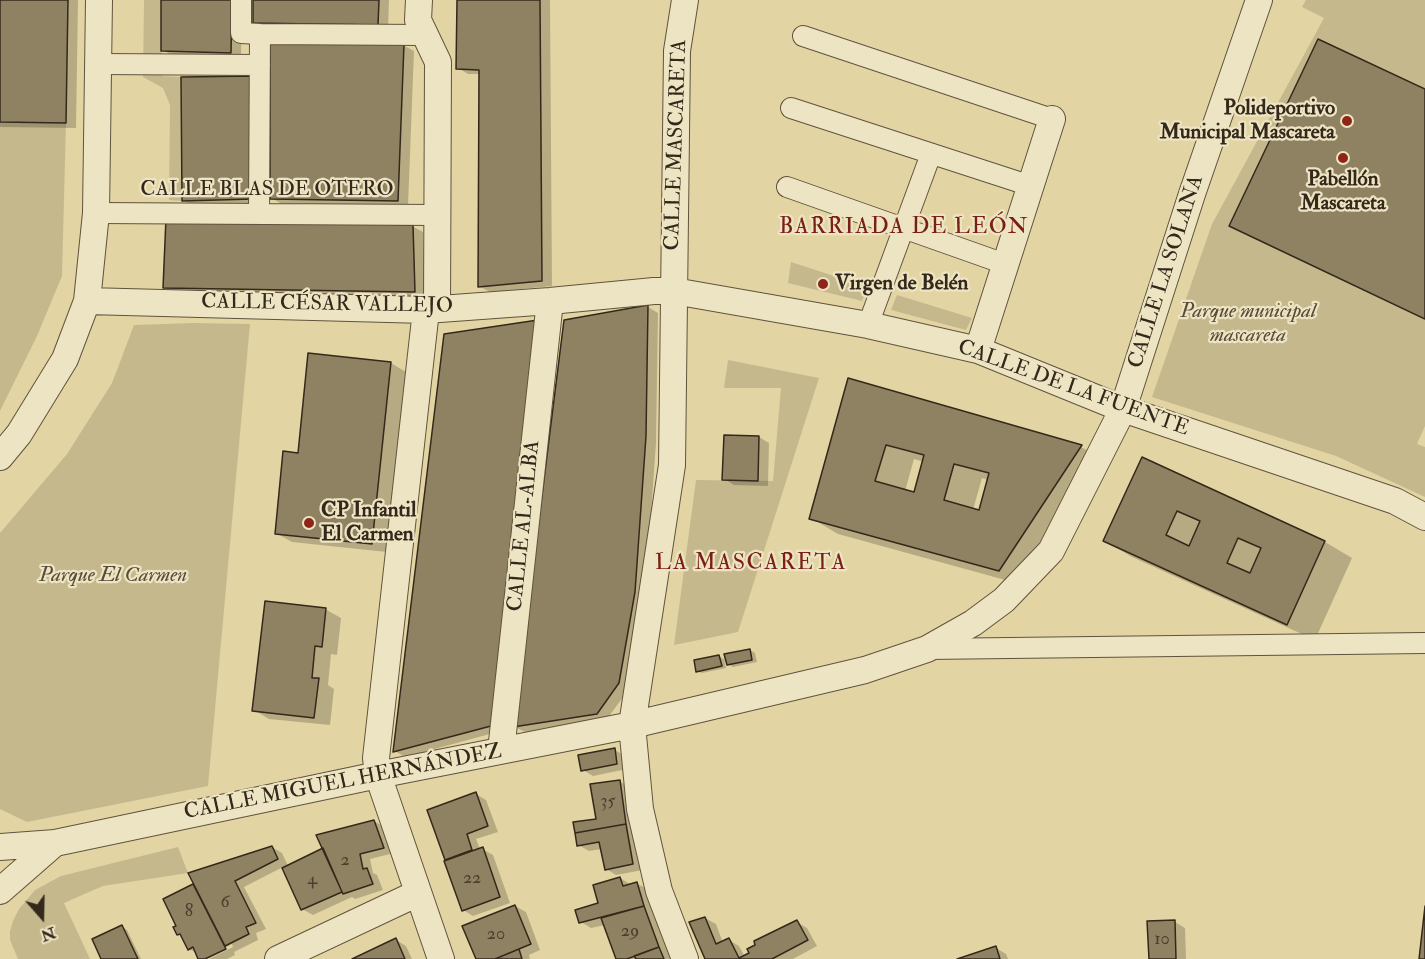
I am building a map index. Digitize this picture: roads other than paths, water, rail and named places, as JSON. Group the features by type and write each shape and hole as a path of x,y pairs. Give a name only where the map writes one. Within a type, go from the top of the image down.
{"street":[{"path":"0,457 19,434 65,359 87,301 96,213 99,0"},
{"path":"241,0 241,33 426,35"},
{"path":"418,0 418,20 438,62 437,215 431,310 376,758 378,774 441,959"},
{"name":"CALLE MASCARETA","path":"685,0 677,51 672,465 632,725 640,809 659,891 685,959"},
{"name":"CALLE LA SOLANA","path":"927,649 973,623 1004,600 1051,551 1123,409 1192,194 1259,0"},
{"path":"259,214 260,34"},
{"path":"802,36 1052,119 978,350"},
{"path":"98,64 260,65"},
{"path":"791,108 1030,186"},
{"path":"868,325 931,154"},
{"path":"788,187 1005,264"},
{"name":"CALLE BLAS DE OTERO","path":"96,213 437,215"},
{"name":"CALLE CÉSAR VALLEJO","path":"87,301 431,310 674,291"},
{"name":"CALLE DE LA FUENTE","path":"674,291 868,325 978,350 1123,409 1395,501 1425,517"},
{"name":"CALLE AL-ALBA","path":"501,751 550,301"},
{"path":"927,649 1425,643"},
{"name":"CALLE MIGUEL HERNÁNDEZ","path":"0,847 55,843 378,774 632,725 865,670 927,649"},
{"name":"CALLE MIGUEL HERNÁNDEZ","path":"0,891 55,843"},
{"path":"278,959 418,893"}],"place":[{"name":"Polideportivo Municipal Mascareta","path":"1347,121"},
{"name":"Pabellón Mascareta","path":"1343,158"},
{"name":"Virgen de Belén","path":"823,284"},
{"name":"CP Infantil El Carmen","path":"309,523"}],"district":[{"name":"BARRIADA DE LEÓN","path":"904,228"},
{"name":"LA MASCARETA","path":"751,564"}],"park label":[{"name":"Parque municipal mascareta","path":"1248,324"},
{"name":"Parque El Carmen","path":"113,576"}]}
